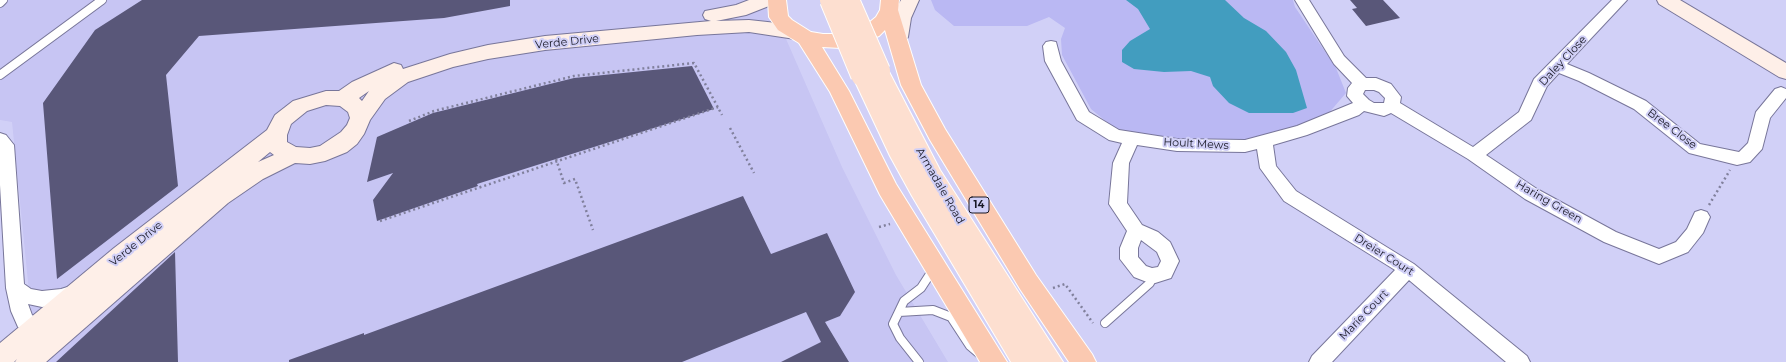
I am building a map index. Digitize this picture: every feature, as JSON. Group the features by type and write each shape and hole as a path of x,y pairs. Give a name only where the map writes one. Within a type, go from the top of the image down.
{"highway":[{"path":"777,0 777,8 785,25 800,35 839,91 888,189 994,362"},
{"name":"14","path":"800,35 823,41 841,41 858,37 872,31 883,21 889,5"},
{"name":"14","path":"889,5 911,85 937,134 1024,276 1083,362"}],"main road":[{"name":"Verde Drive","path":"343,99 359,87 407,64 496,40 566,29 697,18 739,11 767,0"},
{"name":"Armadale Road","path":"831,0 870,73 996,278 1050,362"},
{"name":"Armadale Road","path":"848,0 870,73 901,156 920,190 1025,362"},
{"path":"898,37 901,18 910,0"},
{"path":"1666,0 1786,72"},
{"path":"1673,0 1694,18"},
{"name":"Verde Drive","path":"360,118 378,94 401,77 450,61 488,52 545,43 697,28 749,26 800,35"},
{"path":"326,98 343,99 355,106 358,110 360,118 353,133 339,146 325,153 310,156 293,156 279,148 276,142 276,135 282,120 300,106 326,98"},
{"name":"Verde Drive","path":"0,358 157,227 247,159 276,135"},
{"name":"Verde Drive","path":"28,362 236,184 265,167 293,156"}],"street":[{"path":"1302,0 1314,22 1339,60 1362,84"},
{"name":"Daley Close","path":"1474,155 1526,116 1540,83 1620,0"},
{"name":"Hoult Mews","path":"1051,46 1053,60 1083,116 1115,136 1176,145 1244,146 1316,125 1353,111 1363,104"},
{"name":"Bree Close","path":"1556,66 1584,77 1640,105 1695,149 1736,159"},
{"path":"1362,84 1376,84 1385,88 1393,97 1392,106 1384,110 1371,108 1363,104 1355,96 1356,88 1362,84"},
{"path":"1736,159 1744,158 1756,145 1762,116 1781,94"},
{"name":"Haring Green","path":"1392,106 1474,155 1531,194 1610,237 1659,257 1682,247 1694,233 1701,217"},
{"path":"1132,138 1121,163 1118,204 1136,230 1152,237 1164,247 1170,261 1165,273 1152,276 1140,272 1129,259 1129,248 1136,230"},
{"path":"0,139 6,145 15,288 20,311 25,321 34,329 54,326 82,316"},
{"name":"Dreier Court","path":"1264,141 1268,168 1290,196 1320,216 1408,269 1520,362"},
{"name":"Marie Court","path":"1319,362 1408,269"},
{"path":"15,288 26,296 42,299 61,297 81,290"}],"lane":[{"path":"0,3 3,0"},
{"path":"0,75 102,0"},
{"path":"919,362 900,338 893,324 904,301 921,288 934,266"},
{"path":"1105,323 1150,283 1152,276"},
{"path":"899,312 933,310 951,317 970,346 989,362"}],"path":[{"path":"409,121 434,111 574,76 694,63 722,115"},
{"path":"380,221 718,107"},
{"path":"730,128 754,173"},
{"path":"1701,217 1736,159"},
{"path":"556,161 564,183 575,179 593,230"},
{"path":"1046,289 1065,284 1096,327 1105,323"}],"shaded area":[{"path":"0,0 769,0 842,167 896,275 948,362 36,362 12,122 0,120"},
{"path":"931,0 1293,0 1295,7 1336,68 1346,93 1328,114 1264,138 1209,142 1145,138 1114,128 1091,109 1062,55 1061,39 1065,28 1049,17 1027,26 954,26 935,10"},
{"path":"1126,0 1225,0 1244,18 1266,31 1286,52 1296,70 1307,108 1293,113 1249,113 1229,103 1213,86 1210,77 1191,71 1164,72 1134,69 1122,62 1122,50 1130,41 1150,29 1138,9"}],"building":[{"path":"142,0 510,0 510,6 444,18 199,36 166,75 178,186 57,279 43,103 95,30"},
{"path":"1350,0 1383,0 1400,18 1366,26 1352,9 1357,8"},
{"path":"692,66 714,109 477,184 478,186 377,221 373,200 393,173 367,182 377,137 433,113 574,78"},
{"path":"743,196 771,254 827,233 855,292 840,316 825,322 849,362 781,362 821,342 806,312 682,362 289,362 289,360 364,333 364,335"},
{"path":"175,252 178,362 56,362"}]}
